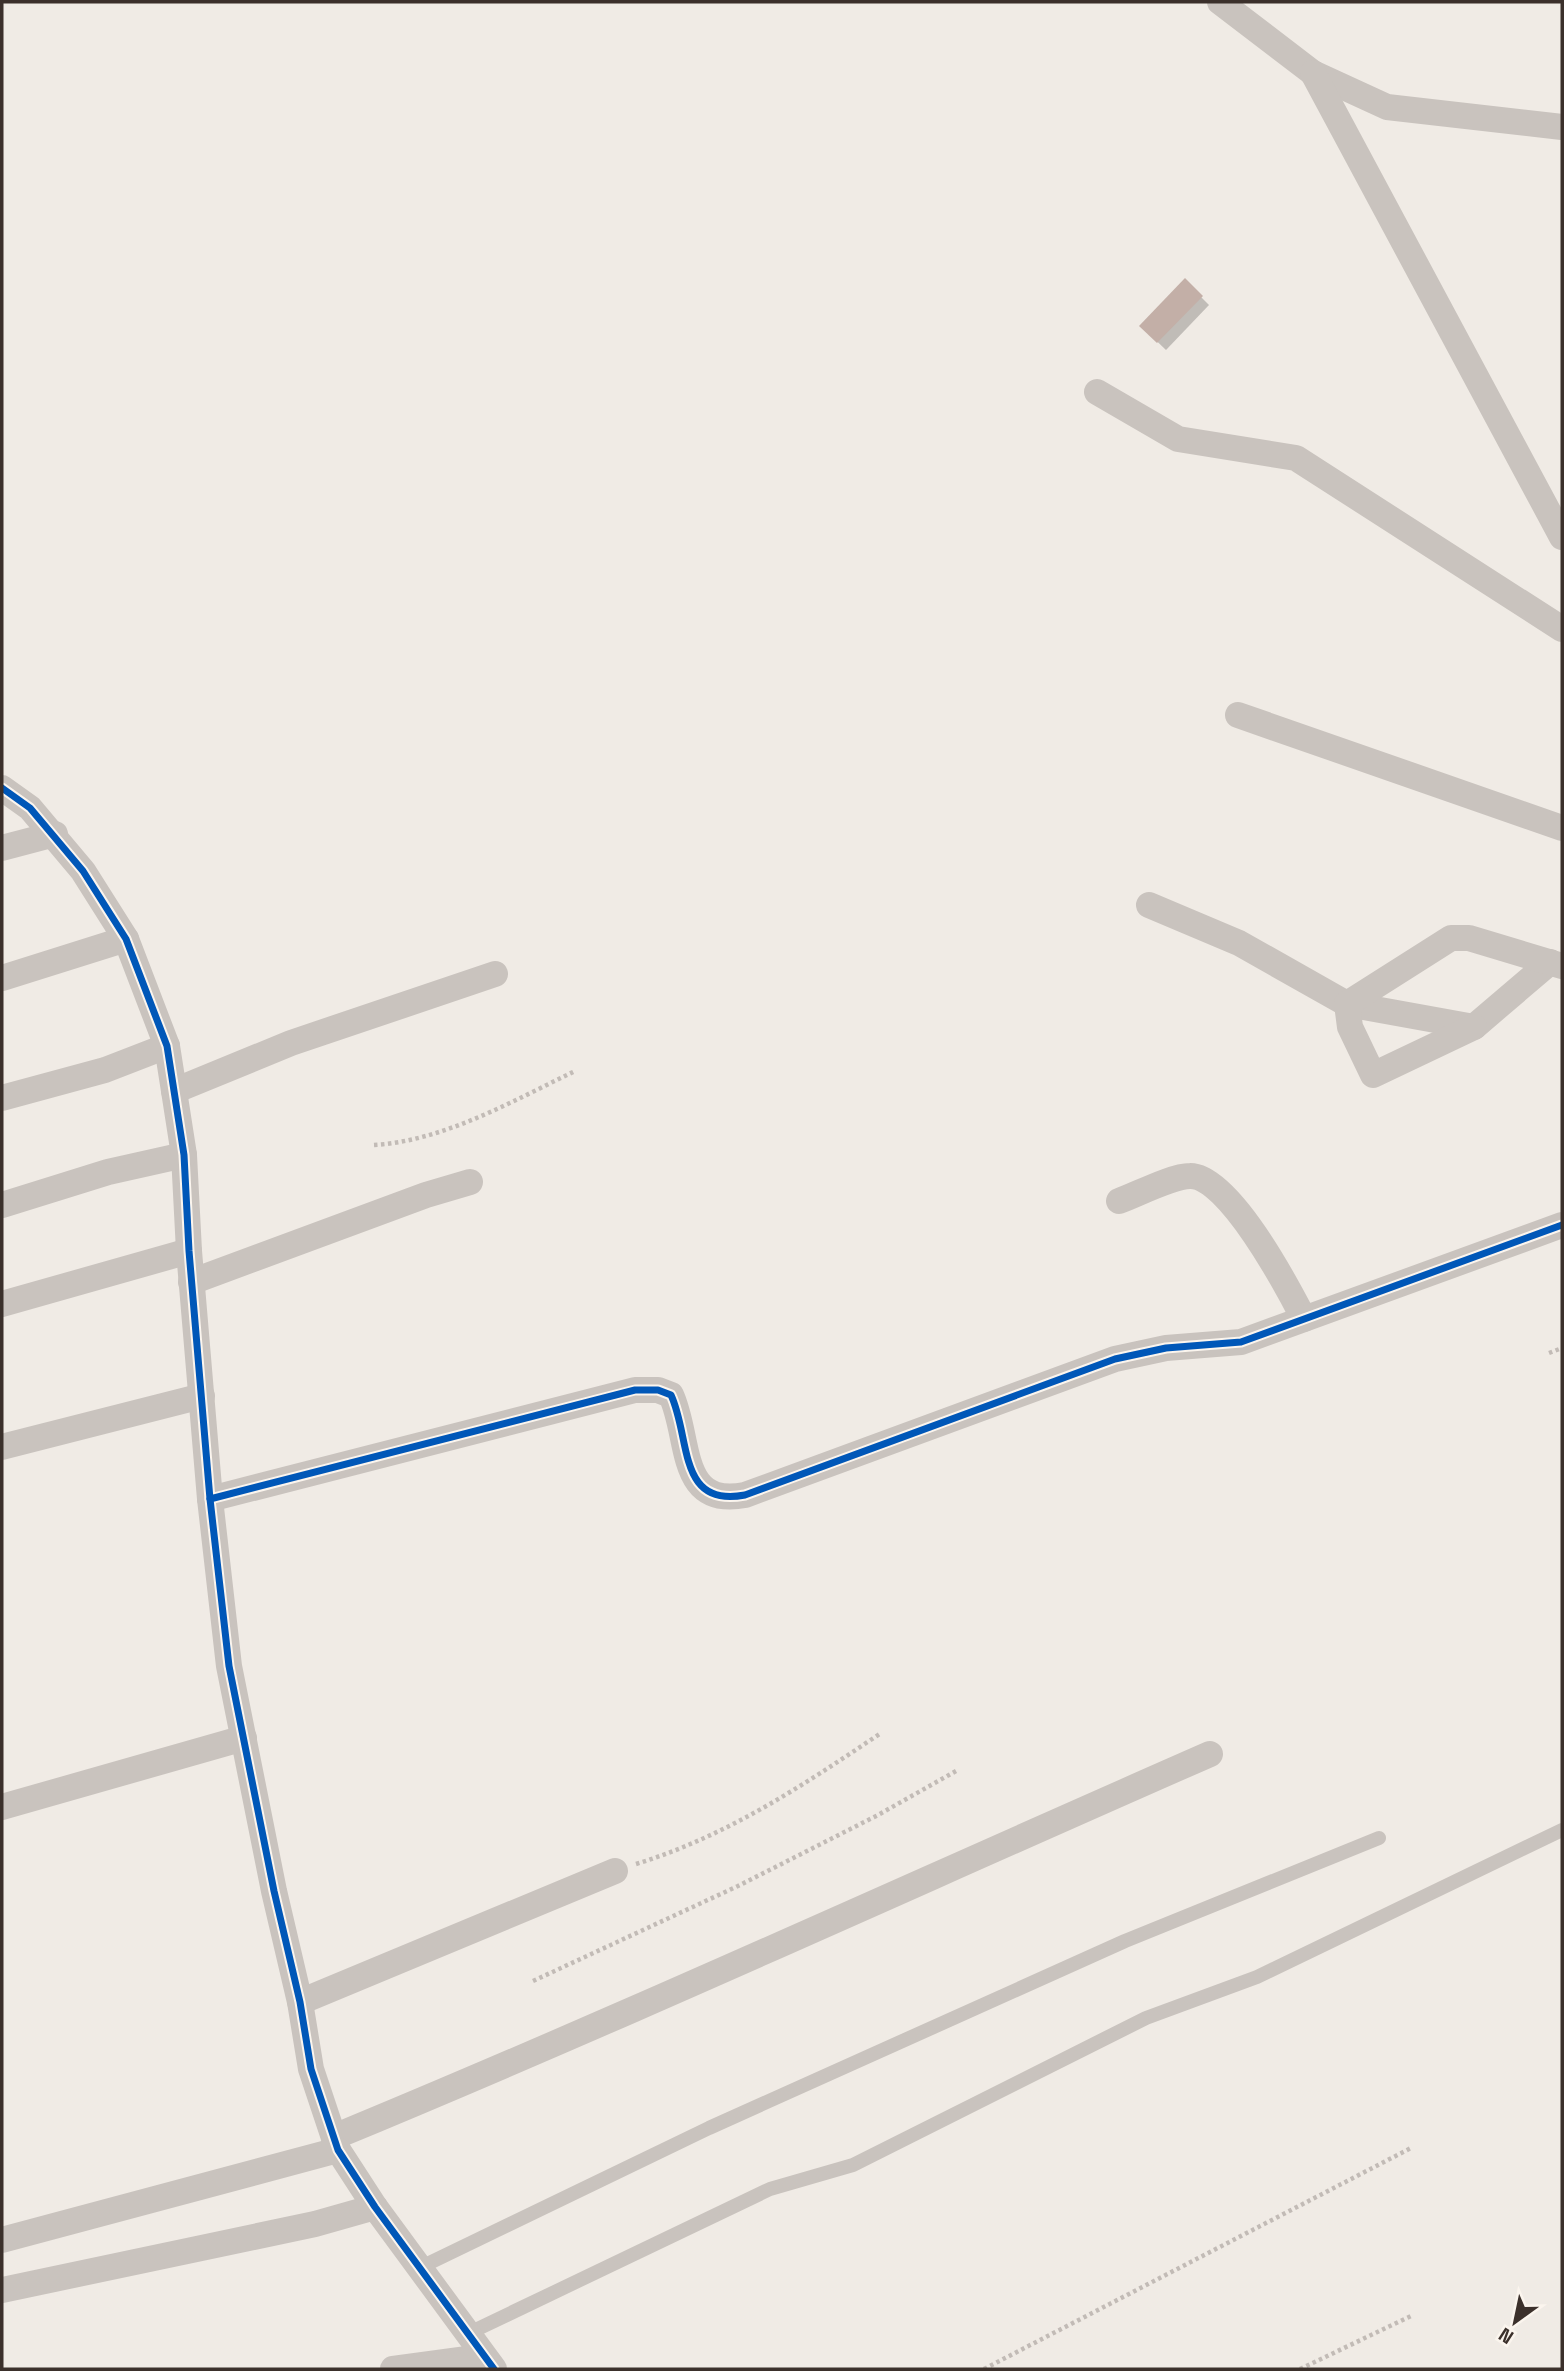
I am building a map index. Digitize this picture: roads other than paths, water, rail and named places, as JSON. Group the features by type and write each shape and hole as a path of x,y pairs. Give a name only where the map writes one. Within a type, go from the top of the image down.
{"street":[{"path":"1220,2 1313,73 1387,107 1562,127"},
{"path":"1313,73 1562,537"},
{"path":"1097,392 1178,439 1296,458 1562,629"},
{"path":"1238,715 1562,828"},
{"path":"2,788 30,808 55,834 83,870 126,939 167,1046 184,1155 191,1282 210,1499 229,1666 274,1891 300,2002 311,2069 336,2143 374,2207 421,2267 488,2363"},
{"path":"2,848 55,834"},
{"path":"1149,905 1239,943 1347,1004 1474,1027"},
{"path":"1347,1004 1451,938 1469,938 1556,964"},
{"path":"2,978 126,939"},
{"path":"1347,1004 1350,1027 1373,1075 1474,1027 1556,964"},
{"path":"174,1091 291,1043 495,974"},
{"path":"2,1098 105,1070 167,1046"},
{"path":"2,1205 108,1172 184,1155"},
{"path":"1119,1201 1188,1175 1207,1178 1252,1229 1280,1273 1304,1319"},
{"path":"191,1282 426,1195 470,1182"},
{"path":"210,1499 635,1390 671,1395 696,1481 706,1493 731,1498 1115,1359 1166,1348 1241,1342 1562,1225"},
{"path":"2,1304 189,1251"},
{"path":"2,1447 202,1396"},
{"path":"2,1807 244,1738"},
{"path":"2,2240 336,2143 1210,1754"},
{"path":"300,2002 615,1871"},
{"path":"2,2290 315,2224 374,2207"},
{"path":"393,2369 488,2363"}],"lane":[{"path":"467,2334 770,2189 853,2165 1146,2018 1257,1977 1562,1830"},
{"path":"421,2267 709,2128 1125,1941 1379,1838"}]}
